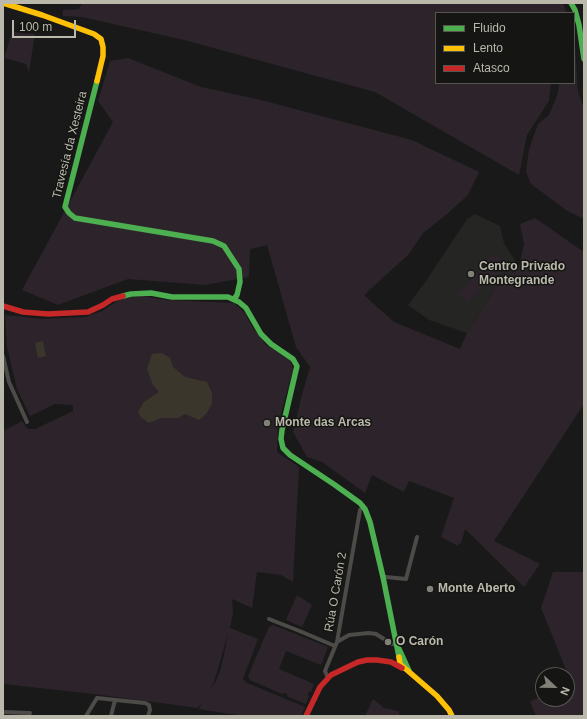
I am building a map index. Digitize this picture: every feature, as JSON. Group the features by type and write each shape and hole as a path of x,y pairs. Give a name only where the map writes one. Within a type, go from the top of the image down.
{"street":[{"name":"Travesía da Xesteira","path":"3,3 42,15 94,34 100,39 103,47 103,56 65,207 69,213 74,218 214,241 224,246 239,269 240,282 237,295 234,299"},
{"path":"572,3 579,25 584,58"},
{"path":"3,306 23,312 48,314 88,312 112,299 131,294 151,293 172,297 228,297 239,302 246,308 261,334 270,344 285,352 293,359 297,366 282,430 281,439 283,448 290,455 336,485 360,503 365,509 370,522 383,577 397,644 399,664"},
{"path":"3,356 9,382 27,422"},
{"name":"Rúa O Carón 2","path":"328,678 324,671 336,644 343,616 360,510 363,507"},
{"path":"383,577 386,576 406,579 417,537"},
{"path":"269,619 336,644 349,635 369,633 376,634 392,644 397,644"},
{"path":"397,644 410,673"},
{"path":"387,662 391,660 397,644"},
{"path":"399,664 402,656"},
{"path":"306,716 320,687 331,675 358,662 367,660 399,664 437,696 452,716"},
{"path":"86,716 97,698 145,703 149,705 150,710 148,716"},
{"path":"111,716 115,700"},
{"path":"3,712 30,713"}],"shaded area":[{"path":"82,3 563,3 567,12 435,12 435,84 551,84 549,101 527,135 519,175 375,92 184,40 82,17 63,16 63,10 79,9"},
{"path":"12,32 35,34 29,72 26,64 4,58"},
{"path":"575,46 578,92 584,109 584,219 566,210 531,184 526,172 529,149 538,124 549,115 558,93 559,84 575,84"},
{"path":"128,58 201,87 257,99 412,140 479,172 468,195 423,233 408,255 364,295 394,322 460,349 467,333 495,289 519,267 524,244 520,224 535,218 584,252 584,404 494,541 540,564 524,587 465,529 461,544 459,543 458,546 441,537 454,498 409,481 404,492 372,475 365,493 322,462 307,457 293,432 310,367 296,347 267,245 250,249 249,277 205,285 128,279 58,305 22,290 113,122 98,101 110,61"},
{"name":"Centro Privado Montegrande","path":"475,214 500,226 504,243 519,267 495,289 467,333 429,320 408,305 426,281 467,219"},
{"path":"494,253 508,266 491,285 477,272"},
{"path":"477,274 487,283 468,303 458,294"},
{"path":"144,296 166,300 234,303 245,313 251,325 266,345 284,355 291,361 293,369 278,425 277,452 299,467 293,582 281,575 257,572 252,608 232,599 233,613 230,628 258,639 243,679 245,682 305,707 301,716 243,716 199,709 203,701 198,708 3,684 3,431 22,421 28,429 35,429 73,411 73,405 55,404 30,416 17,389 7,347 5,315 43,319 85,317 102,311 122,298","holes":["228,634 220,671 215,683 209,691 214,682"]},
{"path":"43,341 46,356 38,358 35,343"},
{"path":"162,353 170,358 173,367 185,377 207,382 212,393 212,404 206,414 199,420 185,414 178,418 161,418 149,423 141,417 138,412 144,402 159,392 153,385 147,369 152,354"},
{"path":"553,572 584,572 584,716 536,716 530,701 535,699 535,707 575,707 575,667 565,667 541,608"},
{"path":"297,595 312,605 302,627 286,620"},
{"path":"273,625 328,647 321,665 286,651 279,669 314,684 311,692 308,693 309,696 306,704 288,697 287,694 282,694 250,680 248,676 269,627"},
{"path":"373,699 384,708 399,711 399,716 365,716"}],"traffic: fast":[{"path":"571,3 575,10 579,25 584,59"},
{"path":"97,81 65,207 75,218 213,241 224,246 239,269 240,282 237,295 234,299"},
{"path":"123,296 151,293 172,297 228,297 239,302 246,308 261,334 271,344 293,359 297,366 282,430 281,439 283,448 290,455 360,503 365,509 370,522 383,577 399,657"},
{"path":"399,649 409,671"}],"traffic: slow":[{"path":"3,3 42,15 94,34 101,39 103,56 97,81"},
{"path":"399,657 400,664 437,696 452,716"}],"traffic: jam":[{"path":"3,306 23,312 48,314 88,312 112,299 123,296"},
{"path":"306,716 320,687 331,675 358,662 367,660 391,662 402,668"}],"place":[{"name":"Centro Privado Montegrande","path":"471,274"},
{"name":"Monte das Arcas","path":"267,423"},
{"name":"Monte Aberto","path":"430,589"},
{"name":"O Carón","path":"388,642"}]}
